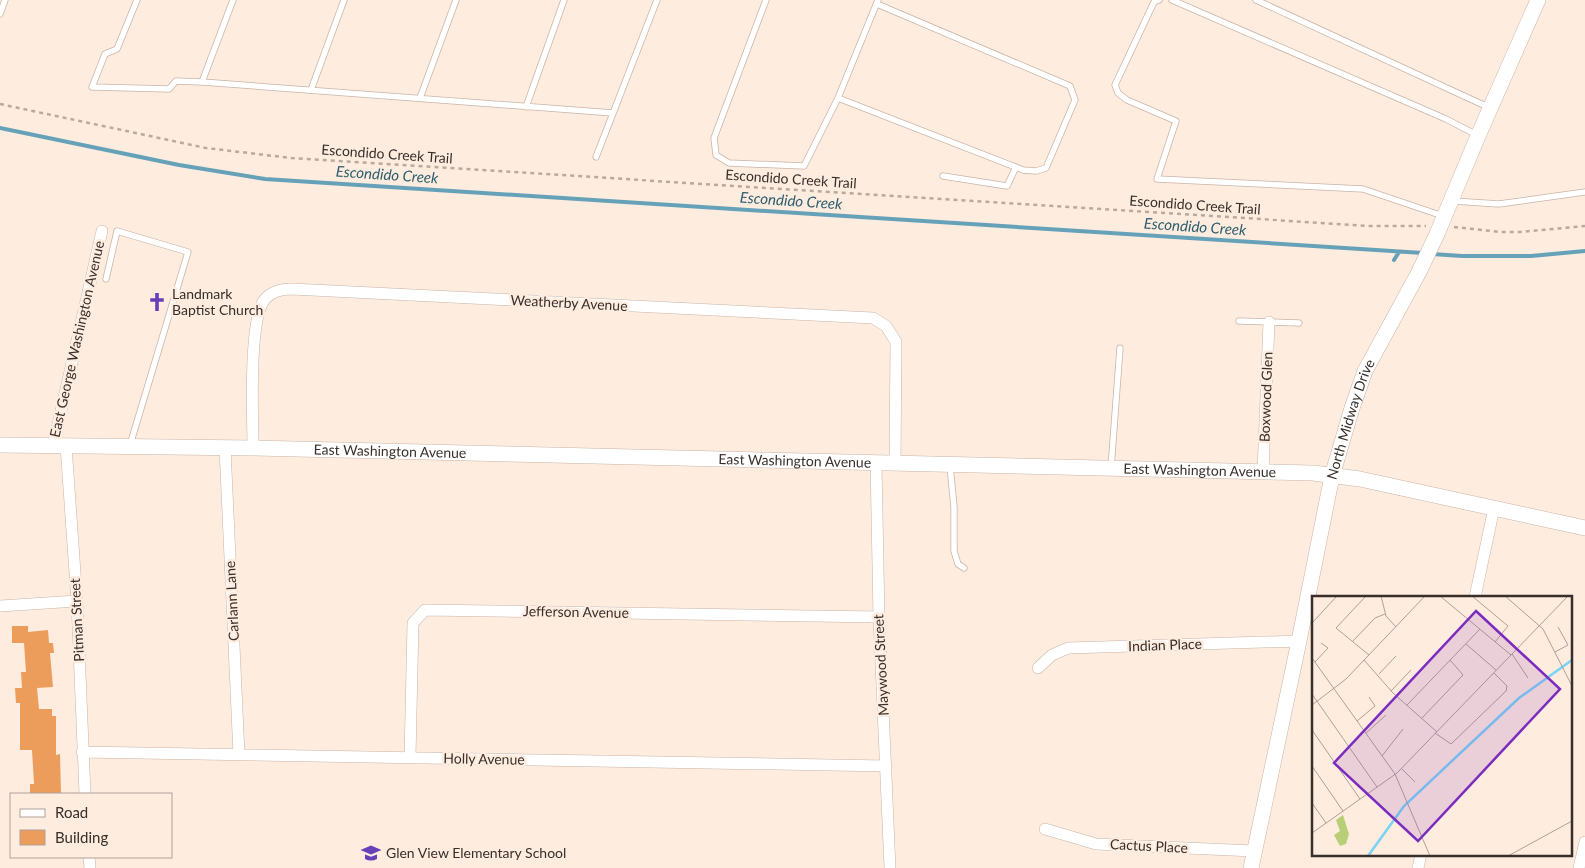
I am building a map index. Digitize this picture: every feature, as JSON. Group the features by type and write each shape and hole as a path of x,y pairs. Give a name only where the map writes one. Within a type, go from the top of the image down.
{"main road":[{"name":"North Midway Drive","path":"1251,868 1332,476 1352,408 1365,371 1419,272 1441,226 1490,108 1538,0"},
{"name":"East Washington Avenue","path":"0,444 253,448 1313,473 1362,480 1585,528"}],"street":[{"name":"East George Washington Avenue","path":"60,446 102,231"},
{"name":"Weatherby Avenue","path":"253,448 252,374 258,311 265,299 280,289 292,289 873,318 886,326 896,342 895,463"},
{"name":"Boxwood Glen","path":"1263,472 1269,322"},
{"name":"Pitman Street","path":"60,446 77,601 85,793"},
{"name":"Carlann Lane","path":"225,448 239,755"},
{"name":"Maywood Street","path":"876,463 879,617 890,868"},
{"path":"1475,596 1494,508"},
{"path":"0,606 77,601"},
{"name":"Jefferson Avenue","path":"410,757 413,623 425,610 879,617"},
{"name":"Indian Place","path":"1038,668 1052,655 1068,648 1299,641"},
{"name":"Holly Avenue","path":"82,752 886,766"},
{"name":"Cactus Place","path":"1046,829 1096,844 1254,851"},
{"path":"1580,868 1585,842"}],"lane":[{"path":"0,14 5,0"},
{"path":"137,0 117,49 105,54 92,87 169,89 176,81 202,82 613,113"},
{"path":"202,82 233,0"},
{"path":"311,90 344,0"},
{"path":"420,98 456,0"},
{"path":"526,107 564,0"},
{"path":"596,157 657,0"},
{"path":"766,0 714,138 716,155 728,163 804,166 838,98 877,2 1070,86 1075,100 1046,168 1036,171 1023,170 838,98"},
{"path":"1159,0 1154,2 1115,84 1118,93 1127,100 1176,121 1157,180 1363,189 1413,206 1441,226"},
{"path":"1172,0 1446,119 1478,136"},
{"path":"1256,0 1490,108"},
{"path":"944,176 1007,186 1016,167"},
{"path":"1451,201 1499,204 1585,192"},
{"path":"106,279 117,231 188,252 129,447"},
{"path":"1239,321 1299,323"},
{"path":"1111,468 1120,348"},
{"path":"949,464 954,507 954,551 958,564 964,568"}],"path":[{"name":"Escondido Creek Trail","path":"0,104 206,148 291,158 1361,225 1468,227 1501,232 1585,226"}],"building":[{"path":"12,626 28,626 28,632 48,630 49,643 53,643 54,653 50,653 53,687 37,688 39,709 52,709 52,716 56,716 56,755 60,754 61,793 30,793 30,784 34,784 32,750 20,750 20,703 16,703 15,688 22,688 21,672 26,672 24,643 12,643"}],"waterway":[{"name":"Escondido Creek","path":"0,128 179,165 265,179 1423,253"},
{"name":"Escondido Creek","path":"1432,254 1531,256 1585,251"},
{"path":"1394,260 1399,252"}],"place":[{"name":"Landmark Baptist Church","path":"157,302"},
{"name":"Glen View Elementary School","path":"371,853"}]}
